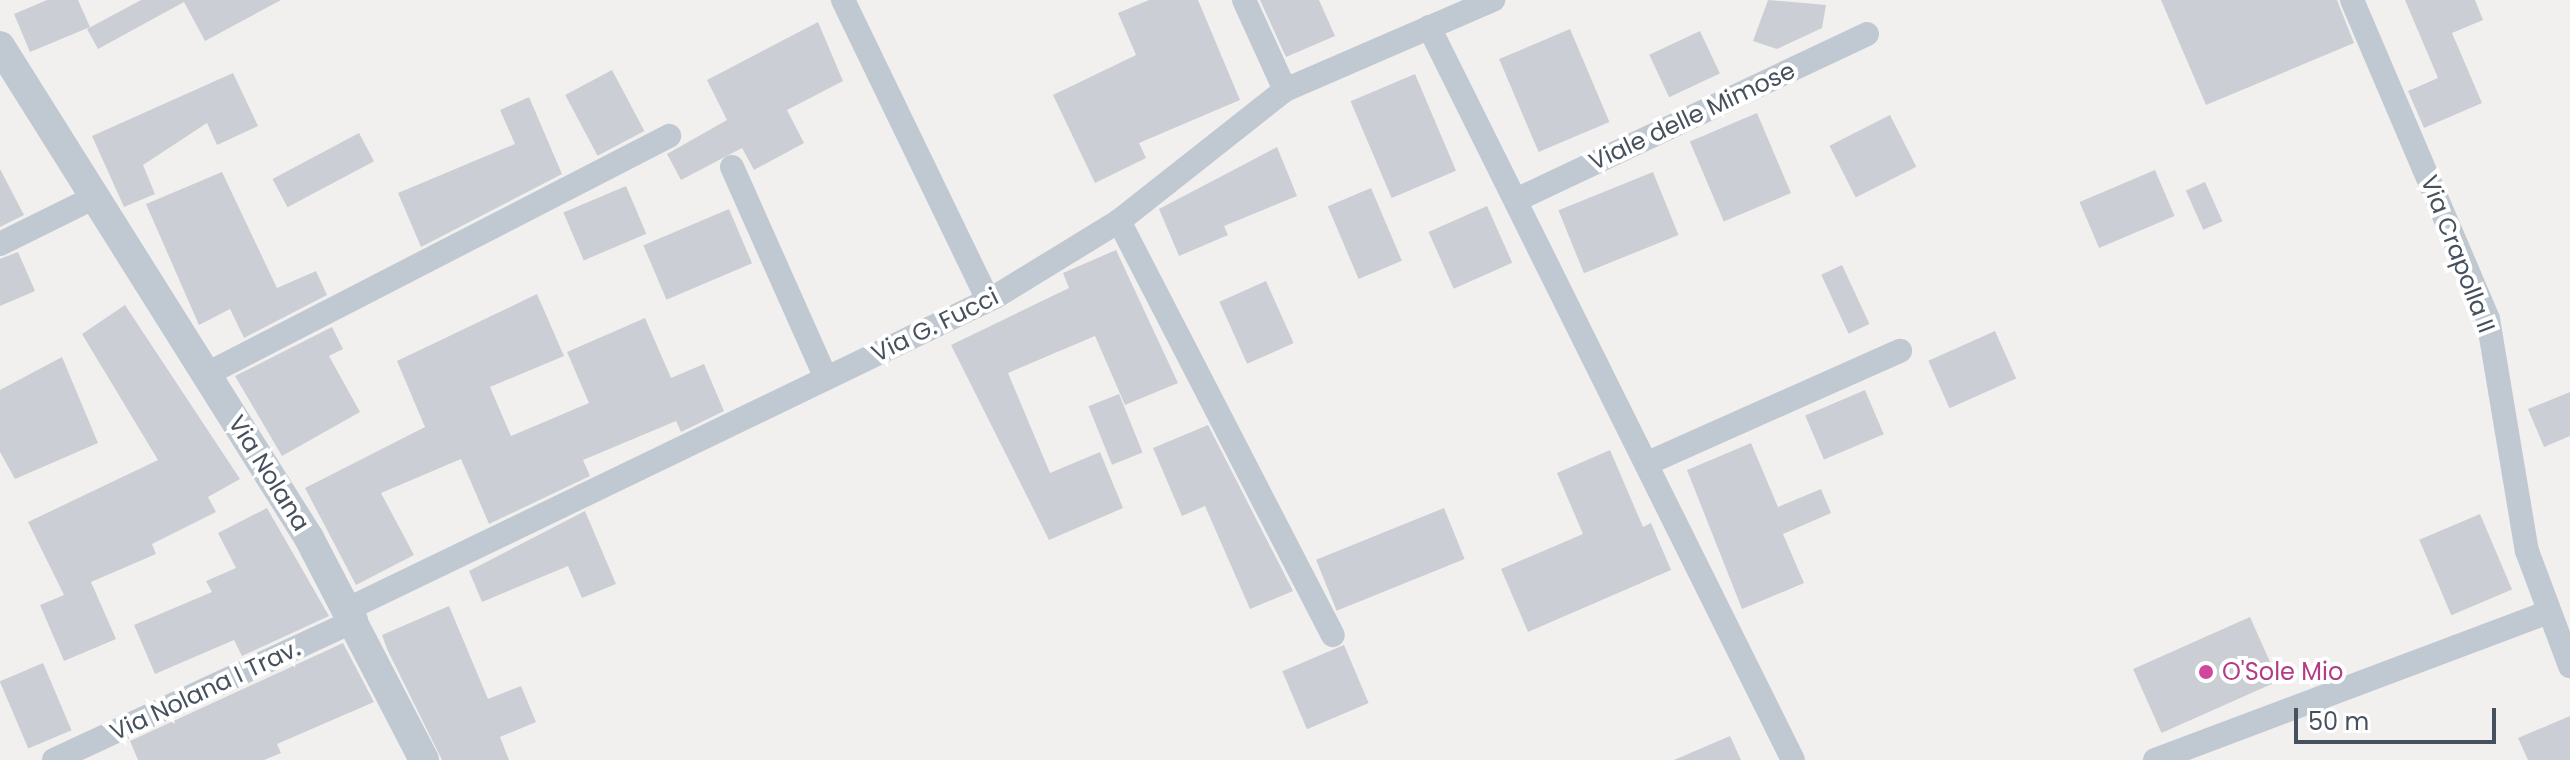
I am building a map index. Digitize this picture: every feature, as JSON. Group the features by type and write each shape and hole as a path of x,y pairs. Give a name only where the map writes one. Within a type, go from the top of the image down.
{"street":[{"path":"843,0 988,300"},
{"path":"1244,0 1285,90"},
{"name":"Via G. Fucci","path":"353,614 988,300 1119,221 1285,90 1493,0"},
{"name":"Via Crapolla II","path":"2352,0 2488,319 2527,551 2547,613 2570,666"},
{"path":"1429,27 1518,199 1793,760"},
{"name":"Viale delle Mimose","path":"1518,199 1867,34"},
{"name":"Via Nolana","path":"0,46 91,199 207,374 353,614 424,760"},
{"path":"207,374 669,136"},
{"path":"732,167 826,378"},
{"path":"0,244 91,199"},
{"path":"1119,221 1333,635"},
{"path":"1648,463 1900,351"},
{"path":"2155,760 2547,613"},
{"name":"Via Nolana I Trav.","path":"54,760 353,614"}],"building":[{"path":"47,0 78,0 90,27 30,52 14,14"},
{"path":"141,0 281,0 205,41 184,2 98,49 87,29"},
{"path":"1149,0 1198,0 1240,100 1139,143 1146,158 1095,183 1053,95 1136,55 1118,13"},
{"path":"1260,0 1319,0 1335,36 1286,57"},
{"path":"1768,0 1826,5 1822,28 1777,49 1753,41"},
{"path":"2161,0 2337,0 2354,43 2206,105"},
{"path":"2405,0 2475,0 2483,20 2452,33 2482,103 2424,128 2408,91 2438,78"},
{"path":"818,22 843,81 787,110 804,143 754,170 742,148 681,180 667,154 727,120 707,80"},
{"path":"1570,29 1609,122 1539,152 1499,59"},
{"path":"1700,31 1720,74 1669,97 1649,55"},
{"path":"612,70 644,131 598,156 565,95"},
{"path":"233,73 258,126 217,145 207,123 143,165 155,194 124,207 92,136"},
{"path":"1415,74 1456,171 1392,198 1351,101"},
{"path":"529,97 562,174 421,247 398,193 515,144 500,110"},
{"path":"1757,113 1791,193 1724,222 1690,142"},
{"path":"1890,115 1916,167 1856,198 1829,146"},
{"path":"359,133 374,161 287,207 272,179"},
{"path":"1277,147 1297,196 1224,226 1228,235 1179,256 1159,209"},
{"path":"0,169 24,215 0,227"},
{"path":"2155,170 2175,216 2099,248 2080,202"},
{"path":"222,172 277,288 316,271 327,295 244,338 230,309 199,325 146,204"},
{"path":"1653,172 1678,235 1584,273 1558,210"},
{"path":"2205,182 2222,221 2203,230 2186,191"},
{"path":"626,186 646,234 584,260 563,213"},
{"path":"1371,188 1402,261 1359,279 1328,206"},
{"path":"1487,206 1512,263 1454,289 1429,232"},
{"path":"729,209 752,263 666,300 643,245"},
{"path":"1116,250 1178,383 1125,405 1095,336 1008,373 1050,473 1100,452 1123,508 1049,540 951,345 1069,288 1063,273"},
{"path":"18,252 35,291 0,306 0,259"},
{"path":"1842,265 1869,324 1849,334 1821,275"},
{"path":"1266,281 1294,343 1247,364 1219,302"},
{"path":"537,294 564,356 490,387 511,436 589,403 567,352 645,318 671,378 704,364 724,411 681,432 676,421 583,460 590,476 489,524 461,459 381,493 414,555 356,585 305,488 425,427 397,361"},
{"path":"125,305 240,479 208,497 216,512 152,544 156,554 91,582 116,639 64,661 40,605 64,595 28,522 158,460 82,334"},
{"path":"332,327 343,349 329,356 360,412 282,456 235,376"},
{"path":"1995,331 2016,379 1949,408 1928,361"},
{"path":"62,357 98,443 15,479 0,452 0,390"},
{"path":"1865,390 1884,434 1824,460 1805,415"},
{"path":"2570,392 2570,436 2544,447 2528,409"},
{"path":"1119,394 1143,452 1112,465 1088,406"},
{"path":"1208,425 1293,591 1250,609 1205,506 1182,516 1153,448"},
{"path":"1751,443 1778,507 1821,489 1831,513 1783,534 1804,583 1742,609 1687,470"},
{"path":"1610,450 1643,527 1651,523 1671,570 1528,632 1501,569 1583,534 1557,473"},
{"path":"267,508 329,616 242,656 234,640 155,674 134,625 212,592 206,581 236,568 218,533"},
{"path":"1444,508 1465,559 1337,611 1316,560"},
{"path":"585,511 616,584 582,598 568,566 482,602 469,571"},
{"path":"2480,514 2512,589 2451,615 2419,540"},
{"path":"449,606 488,699 521,686 536,722 500,737 509,760 442,760 387,649 382,635"},
{"path":"2250,617 2278,681 2162,733 2133,669"},
{"path":"343,643 374,702 277,744 281,753 264,760 138,760 130,741"},
{"path":"1344,645 1369,703 1307,729 1282,671"},
{"path":"43,663 72,730 28,749 0,681"},
{"path":"2570,716 2570,760 2528,760 2518,738"},
{"path":"1730,736 1741,760 1674,760"}],"place":[{"name":"O'Sole Mio","path":"2206,672"}]}
